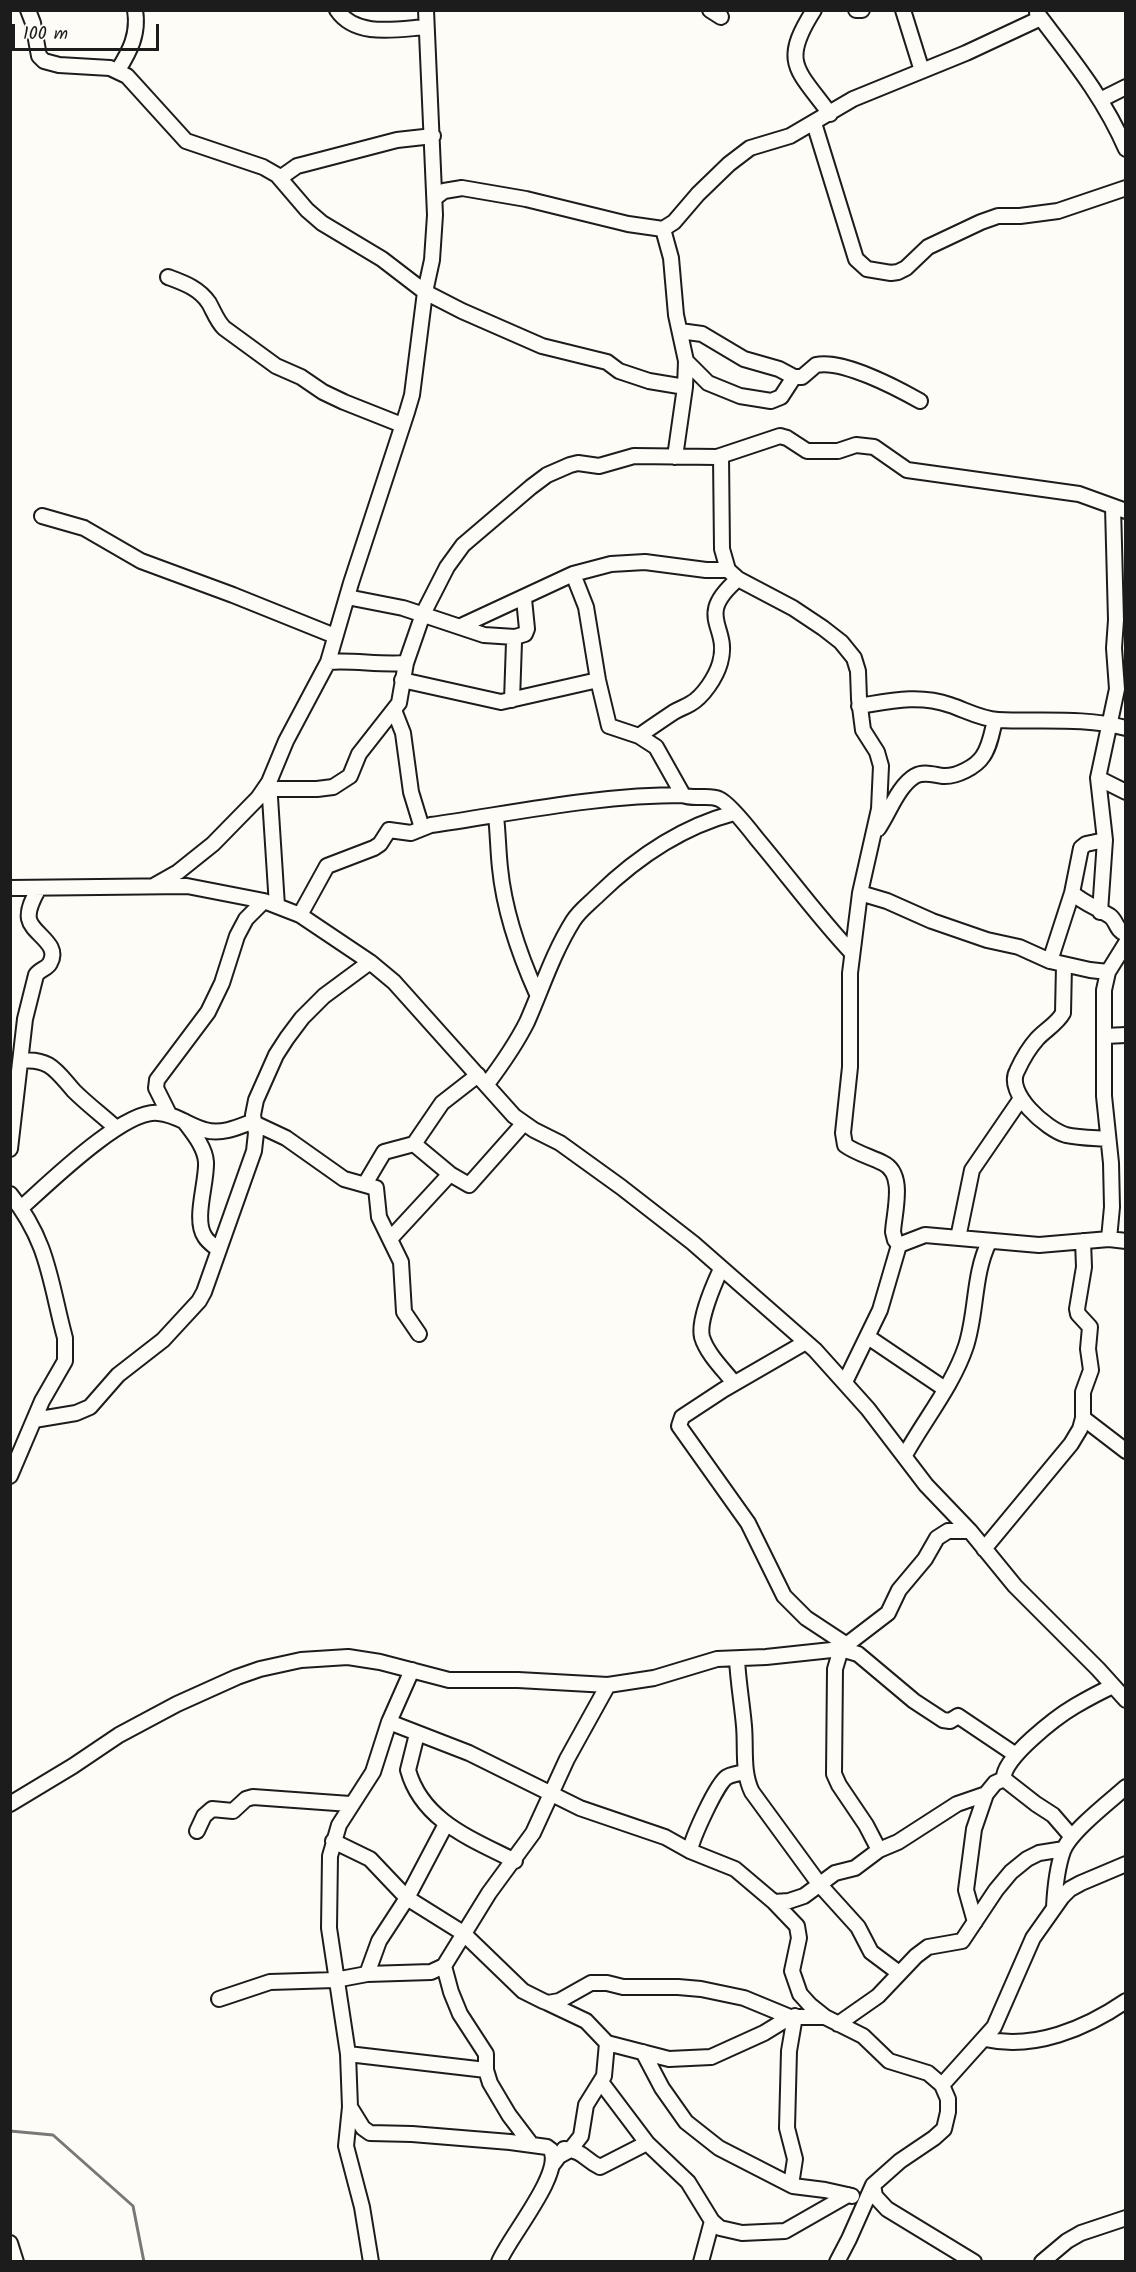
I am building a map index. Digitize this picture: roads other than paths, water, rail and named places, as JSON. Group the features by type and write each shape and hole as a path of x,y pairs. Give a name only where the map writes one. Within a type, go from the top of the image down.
{"street":[{"path":"28,10 33,23 39,56 44,61 59,66 95,66 118,70 127,76 186,141 263,167 280,178 307,210 322,223 382,259 425,292 542,346 607,362 620,371 649,381 708,383"},
{"path":"118,70 134,40 135,10"},
{"path":"337,10 342,17 355,26 364,28 426,27"},
{"path":"270,904 269,786 286,741 328,662 412,395 425,292 432,260 435,198 426,10"},
{"path":"814,10 795,44 795,60 801,74 830,114"},
{"path":"856,10 862,10"},
{"path":"903,10 922,70"},
{"path":"435,198 444,191 462,188 507,195 628,224 663,229 674,222 698,194 750,148 786,138 869,91 966,53 1038,14 1082,71 1101,100 1125,149"},
{"path":"1101,100 1125,87"},
{"path":"814,123 856,259 867,269 898,272 906,268 928,247 998,216 1020,216 1058,211 1125,188"},
{"path":"280,178 305,164 397,140 433,136"},
{"path":"663,229 671,258 676,315 686,361 686,384 675,457"},
{"path":"168,277 194,288 203,296 217,321 224,328 276,366 301,377 344,402 402,425"},
{"path":"680,331 702,334 744,359 775,368 794,377 802,377 816,365 835,366 885,382 920,401"},
{"path":"686,361 708,383 740,396 774,401 782,397 794,377"},
{"path":"269,786 317,789 333,787 350,776 359,754 399,703 406,663 423,614 447,567 463,545 547,475 578,463 599,466 634,456 721,456 778,436 787,438 807,451 828,452 860,445 879,449 907,470 1062,491 1086,496 1119,509 1121,620 1114,648 1117,689 1098,778 1105,840 1100,912"},
{"path":"639,736 676,711 692,704 705,690 720,663 721,645 714,617 716,608 733,574 722,549 721,456"},
{"path":"42,516 84,528 141,561 335,636"},
{"path":"461,626 573,574 611,564 645,561 733,574 793,608 841,642 854,658 858,671 863,730 877,752 881,766 879,809 860,893 852,953 850,1067 843,1139 849,1148 885,1163 895,1174 897,1184 893,1232 899,1245"},
{"path":"573,574 586,607 598,680 609,726 639,736 659,751 683,795"},
{"path":"347,597 423,614 484,635 515,637 527,632 524,598"},
{"path":"512,700 515,637"},
{"path":"328,662 347,660 386,665 406,663"},
{"path":"402,680 501,702 598,680"},
{"path":"860,706 899,698 912,698 948,704 995,720 1049,719 1110,724 1125,728"},
{"path":"394,710 404,733 411,792 422,828"},
{"path":"872,837 907,782 924,773 954,775 983,757 990,742 995,720"},
{"path":"1098,778 1125,792"},
{"path":"155,885 178,872 213,844 269,786"},
{"path":"300,915 327,866 374,848 380,844 389,830 411,833 430,825 642,795 683,795 690,798 719,799 734,813 852,953"},
{"path":"365,1184 384,1152 414,1144 442,1103 483,1079 504,1060 521,1031 575,918 607,886 640,858 677,834 734,813"},
{"path":"496,816 504,890 520,955 537,994"},
{"path":"1050,961 1072,893 1082,847 1105,840"},
{"path":"10,888 187,886 270,904 300,915 370,962 409,997 514,1116 534,1130 560,1143 621,1187 693,1243 806,1342 845,1382 905,1455 926,1485 970,1531 1015,1586 1125,1700"},
{"path":"10,1149 16,1067 25,1019 34,982 39,971 47,967 52,958 50,947 30,924 28,918 39,888"},
{"path":"860,893 987,940 1019,947 1050,961 1108,972"},
{"path":"1072,893 1100,912 1112,917 1119,930 1125,934"},
{"path":"169,1114 156,1088 157,1080 208,1012 222,983 237,936 246,919 270,904"},
{"path":"1109,1239 1112,1207 1111,1163 1104,1096 1104,990 1108,972 1125,943"},
{"path":"34,1420 85,1410 118,1376 163,1340 199,1301 254,1151 256,1100 276,1055 302,1018 324,996 370,962"},
{"path":"1064,965 1063,1013 1035,1041 1015,1074 1016,1088 1020,1100 1052,1128 1066,1135 1108,1139"},
{"path":"1105,1036 1125,1035"},
{"path":"16,1067 36,1061 61,1073 74,1091 116,1128"},
{"path":"958,1238 972,1170 1020,1100"},
{"path":"21,1208 68,1165 116,1128 143,1114 155,1112 169,1114 203,1130 211,1131 230,1130 254,1122 286,1138 344,1179 376,1188 379,1217 401,1262 404,1312 419,1334"},
{"path":"183,1119 204,1154 206,1165 201,1212 202,1233 206,1240 219,1250"},
{"path":"414,1144 466,1185 471,1184 524,1123"},
{"path":"1111,1163 1125,1162"},
{"path":"390,1239 450,1174"},
{"path":"10,1194 21,1208 43,1248 50,1269 66,1351 65,1361 42,1401 10,1476"},
{"path":"899,1245 925,1235 1039,1245 1109,1239 1125,1241"},
{"path":"984,1549 1071,1444 1080,1429 1083,1418 1083,1392 1091,1370 1088,1349 1089,1327 1077,1310 1084,1267 1083,1241"},
{"path":"905,1455 958,1365 968,1338 977,1280 982,1258 989,1242"},
{"path":"845,1382 880,1310 899,1245"},
{"path":"720,1269 703,1320 701,1334 709,1351 734,1383"},
{"path":"868,1337 945,1389"},
{"path":"806,1342 734,1383 682,1417 679,1422 681,1428 748,1523 784,1596 806,1618 844,1647 858,1654 914,1701 943,1720 950,1721 958,1716 1016,1755"},
{"path":"1083,1418 1125,1451"},
{"path":"879,1850 834,1774 835,1669 844,1647 888,1613 899,1590 925,1559 937,1538 948,1532 970,1531"},
{"path":"10,1804 119,1735 206,1689 252,1672 301,1660 348,1657 380,1662 449,1680 518,1680 608,1685 654,1678 717,1659 737,1659 844,1647"},
{"path":"737,1659 746,1772 752,1792 820,1885 852,1919 871,1952 899,1973"},
{"path":"371,2262 362,2207 346,2145 350,2108 348,2054 335,1980 329,1928 330,1856 333,1841 350,1804 372,1772 389,1722 412,1670"},
{"path":"219,1999 270,1982 335,1980 367,1974 431,1972 444,1966 489,1893 533,1833 567,1758 608,1685"},
{"path":"1004,1779 1006,1767 1035,1737 1073,1707 1113,1686"},
{"path":"389,1722 469,1753 580,1808 665,1837 690,1851 735,1869 774,1902 797,1926 799,1932 792,1971 795,1983 810,2005 832,2020 863,2036 889,2061 928,2073 942,2085 948,2099 945,2129 900,2161 873,2185 837,2262"},
{"path":"417,1734 408,1766 409,1774 427,1806 459,1833 514,1861"},
{"path":"690,1851 693,1837 720,1784 727,1777 746,1772"},
{"path":"975,1922 966,1890 974,1829 986,1794 995,1783 1004,1779"},
{"path":"1004,1779 1053,1815 1072,1837"},
{"path":"1054,1907 1055,1890 1064,1849 1072,1837 1125,1787"},
{"path":"774,1902 792,1901 804,1896 835,1873 855,1868 879,1850 898,1842 957,1804 986,1794"},
{"path":"197,1831 204,1816 212,1809 233,1811 246,1799 253,1797 350,1804"},
{"path":"367,1974 379,1941 407,1898 446,1824"},
{"path":"333,1841 370,1859 407,1898 463,1933 531,1997 586,2021 607,2043 669,2059 711,2057 764,2033 792,2016"},
{"path":"548,2003 566,1998 591,1983 607,1983 623,1987 678,1987 701,1989 744,1998 792,2016 832,2020 868,2005 916,1956 928,1947 962,1941 1004,1881 1027,1859 1039,1853 1064,1849"},
{"path":"942,2085 985,2040 994,2027 1033,1938 1054,1907 1070,1889 1125,1864"},
{"path":"444,1966 460,2014 486,2055 486,2070 490,2083 509,2115 531,2144"},
{"path":"985,2040 1010,2043 1045,2039 1100,2017 1125,2001"},
{"path":"792,2016 787,2128 795,2158 792,2185"},
{"path":"498,2262 538,2197 559,2156 570,2150 581,2136 586,2105 601,2082 606,2067 607,2043"},
{"path":"643,2052 662,2088 689,2126 734,2157 792,2185 866,2199"},
{"path":"348,2054 486,2070"},
{"path":"601,2082 646,2143 685,2178 712,2221 720,2228 742,2233 785,2230 848,2195"},
{"path":"350,2108 363,2128 370,2133 412,2134 531,2144 581,2152 600,2167 646,2143"},
{"path":"549,2148 553,2152 554,2164"},
{"path":"873,2185 875,2196 887,2209 974,2262"},
{"path":"1042,2262 1067,2241 1081,2233 1125,2218"},
{"path":"701,2262 712,2221"},
{"path":"10,2243 16,2262"}],"waterway":[{"path":"10,2131 53,2135 133,2206 144,2262"}]}
